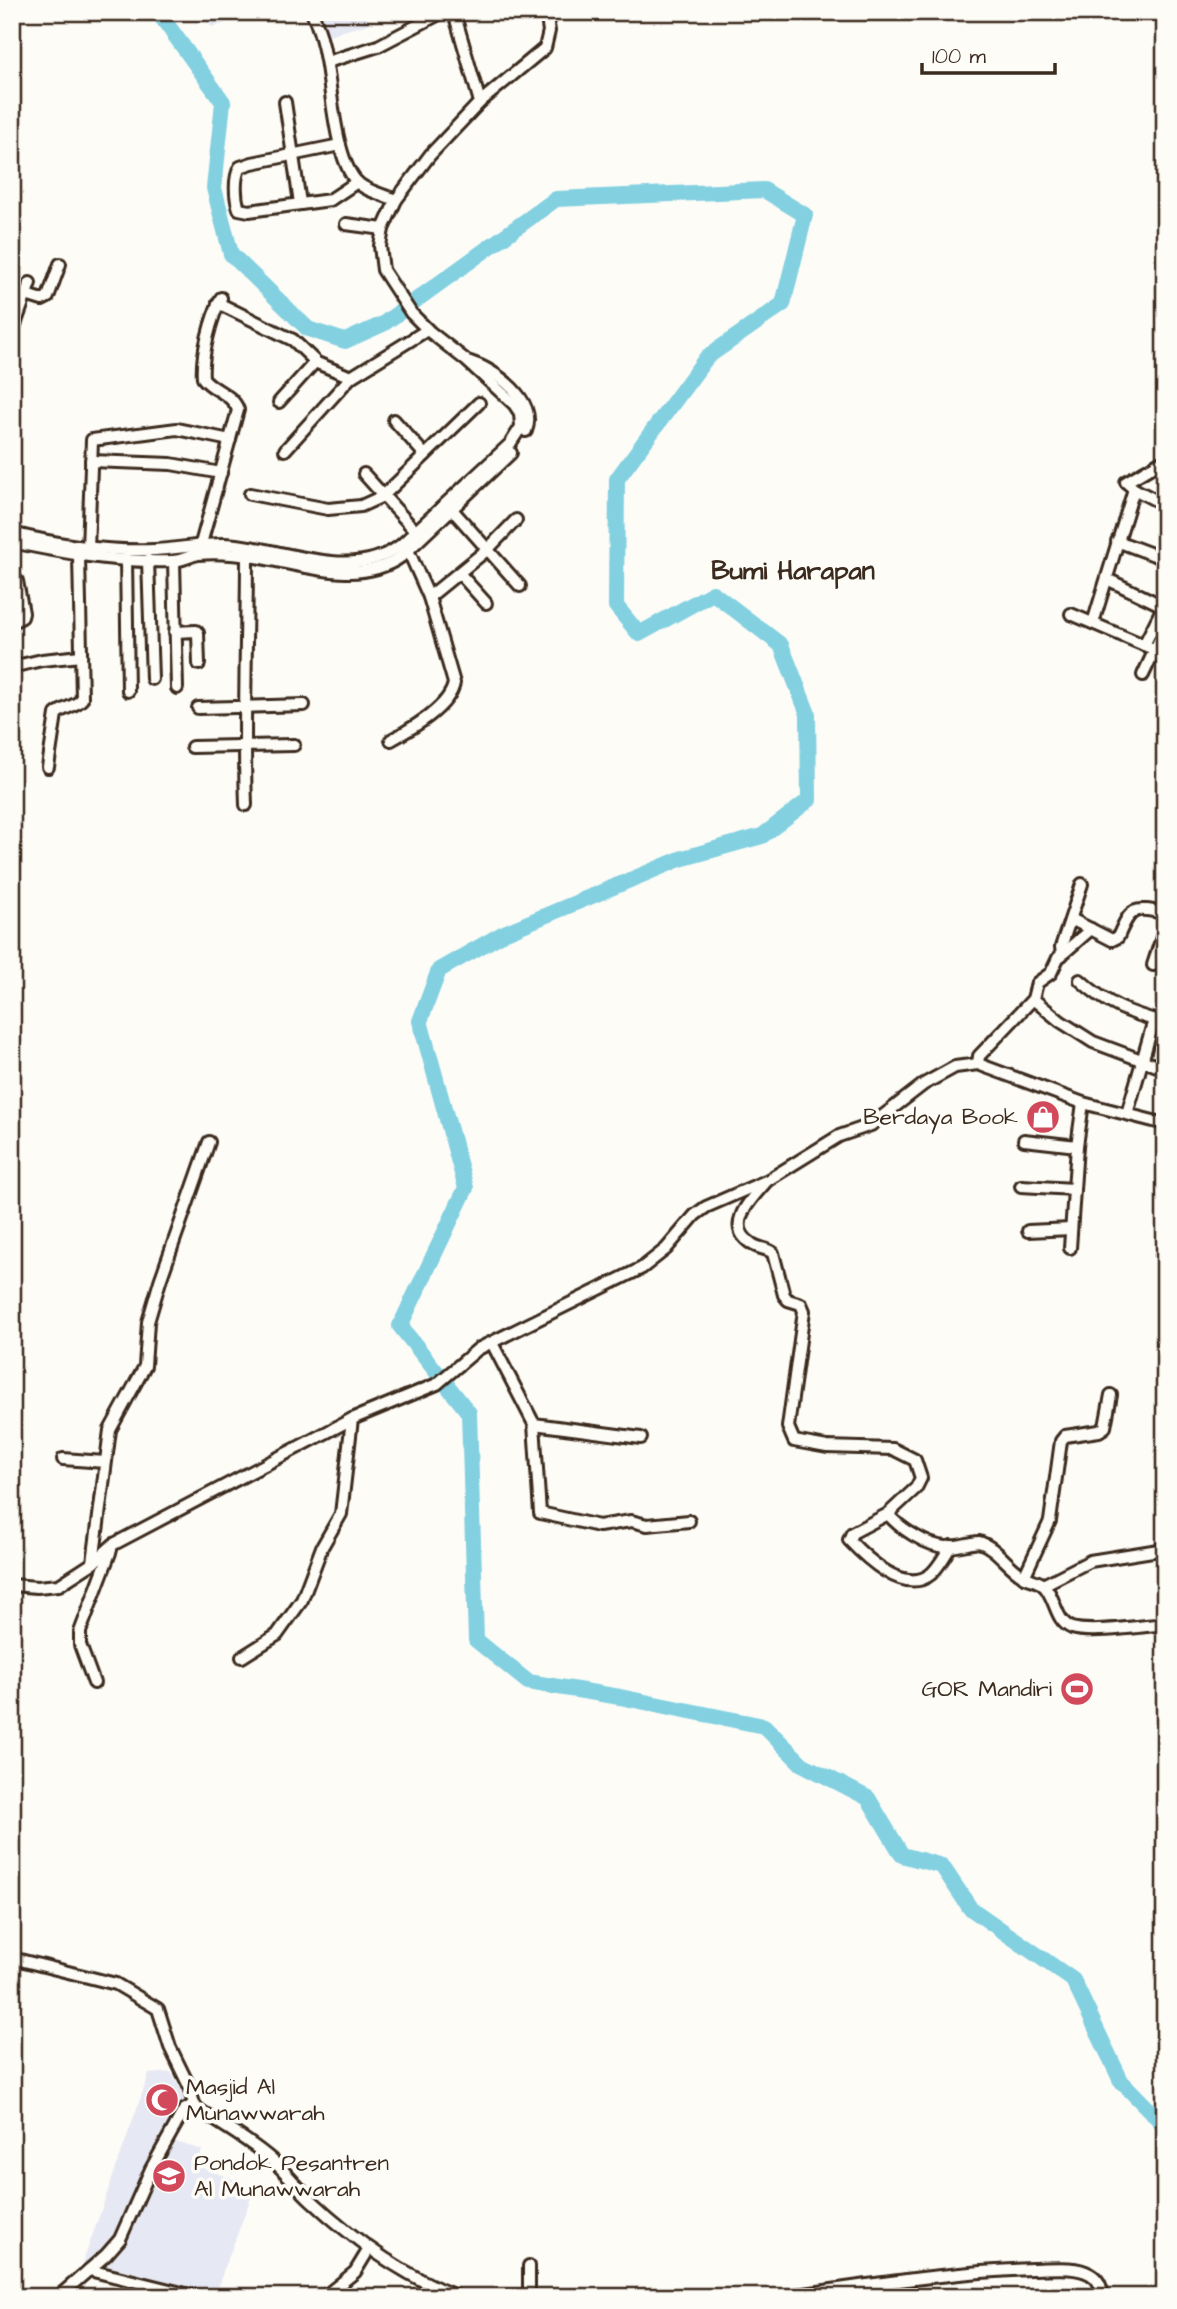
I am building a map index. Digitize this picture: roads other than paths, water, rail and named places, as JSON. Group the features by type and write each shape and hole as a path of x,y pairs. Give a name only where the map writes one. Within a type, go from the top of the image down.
{"street":[{"path":"312,12 327,62 340,145 357,182 396,200"},
{"path":"327,62 378,46 443,12"},
{"path":"451,12 455,16 480,102"},
{"path":"12,533 84,552 253,547 336,567 382,557 392,552 419,535 450,507 524,428 514,404 467,361 427,330 411,313 383,270 380,259 383,229 396,200 430,155 480,102 545,48 549,31 545,12"},
{"path":"285,102 300,203"},
{"path":"340,145 240,167 237,174 237,205 245,211 330,200 357,182"},
{"path":"346,224 383,229"},
{"path":"26,295 42,300 48,298 60,264"},
{"path":"12,333 30,283"},
{"path":"200,550 237,416 237,406 211,387 203,373 212,318 220,301 293,340 315,362 351,377"},
{"path":"285,450 351,377 427,330"},
{"path":"279,402 315,362"},
{"path":"250,494 328,509 352,508 383,496 479,403"},
{"path":"394,420 425,455"},
{"path":"48,766 57,714 82,699 84,552 92,440 177,429 230,440"},
{"path":"1165,459 1126,482 1165,505"},
{"path":"91,461 171,464 221,473"},
{"path":"364,474 419,535"},
{"path":"1093,623 1134,489"},
{"path":"450,507 520,586"},
{"path":"429,597 460,574 516,520"},
{"path":"12,542 126,559 174,561 200,550 336,567 374,569 396,560 419,535"},
{"path":"1117,541 1165,559"},
{"path":"391,740 440,706 454,687 453,671 429,597 408,550"},
{"path":"246,805 244,746 247,555"},
{"path":"126,559 128,691"},
{"path":"148,560 152,679"},
{"path":"174,561 177,688"},
{"path":"460,574 486,603"},
{"path":"12,579 17,582 23,613 22,617 12,622"},
{"path":"1107,579 1164,604 1154,649"},
{"path":"1071,614 1154,649"},
{"path":"1143,675 1165,628"},
{"path":"175,632 195,631 198,634 199,664"},
{"path":"12,667 42,660 81,656"},
{"path":"198,708 304,705"},
{"path":"192,747 294,745"},
{"path":"1062,955 1061,947 1082,884"},
{"path":"1071,919 1112,940 1116,939 1128,914 1133,910 1139,908 1165,913"},
{"path":"1153,965 1165,928"},
{"path":"978,1064 979,1056 1032,999 1037,983 1051,973 1062,955 1091,929"},
{"path":"1080,980 1099,998 1128,1013 1159,1021 1142,1060 1127,1114"},
{"path":"1032,999 1093,1042 1165,1069"},
{"path":"12,1585 59,1585 93,1563 114,1544 352,1419 437,1384 478,1349 642,1268 666,1249 706,1206 768,1180 839,1136 871,1125 943,1071 965,1064 978,1064 1083,1102 1165,1124"},
{"path":"1070,1248 1083,1102"},
{"path":"1024,1140 1077,1146"},
{"path":"93,1563 105,1462 113,1423 145,1366 148,1322 209,1142"},
{"path":"768,1180 750,1200 738,1225 739,1231 748,1242 773,1253 785,1295 788,1300 801,1304 804,1311 788,1427 791,1435 794,1441 827,1447 893,1449 915,1460 921,1479 909,1496 888,1514 852,1533 849,1540 865,1556 899,1578 911,1581 929,1575 951,1546"},
{"path":"1021,1186 1074,1189"},
{"path":"1028,1231 1071,1229"},
{"path":"492,1343 534,1424 540,1513 599,1526 632,1521 647,1525 689,1521"},
{"path":"1024,1577 1050,1521 1061,1441 1065,1436 1099,1431 1105,1427 1111,1395"},
{"path":"242,1657 278,1634 302,1600 322,1547 341,1514 352,1419"},
{"path":"534,1424 641,1438"},
{"path":"63,1459 105,1462"},
{"path":"888,1514 896,1524 931,1543 944,1547 979,1542 985,1544 1009,1567 1043,1585 1061,1620 1071,1628 1085,1630 1165,1624"},
{"path":"94,1683 80,1645 80,1632 114,1544"},
{"path":"1043,1585 1090,1560 1165,1549"},
{"path":"12,1958 116,1984 158,2009 170,2047 189,2086 194,2104 272,2160 349,2235 432,2287 458,2297"},
{"path":"58,2297 120,2239 157,2157 184,2110 194,2104"},
{"path":"324,2297 355,2272 369,2249"},
{"path":"529,2266 529,2297"},
{"path":"780,2297 988,2271 1052,2269 1091,2274 1098,2280 1102,2297"},
{"path":"89,2270 198,2297"}],"waterway":[{"path":"158,12 223,102 214,188 231,254 308,329 345,341 383,324 556,199 764,190 805,215 783,304 707,357 617,479 616,606 639,634 713,593 781,645 808,714 809,800 762,836 680,859 504,933 439,970 420,1021 466,1188 400,1326 469,1413 476,1640 528,1682 620,1697 764,1726 802,1764 868,1798 902,1855 942,1866 970,1908 1073,1980 1121,2081 1165,2126"}],"place":[{"name":"Berdaya Book","path":"1043,1117"},
{"name":"GOR Mandiri","path":"1077,1689"},
{"name":"Masjid Al Munawwarah","path":"162,2100"},
{"name":"Pondok Pesantren Al Munawwarah","path":"169,2176"}],"district":[{"name":"Bumi Harapan","path":"793,571"}]}
